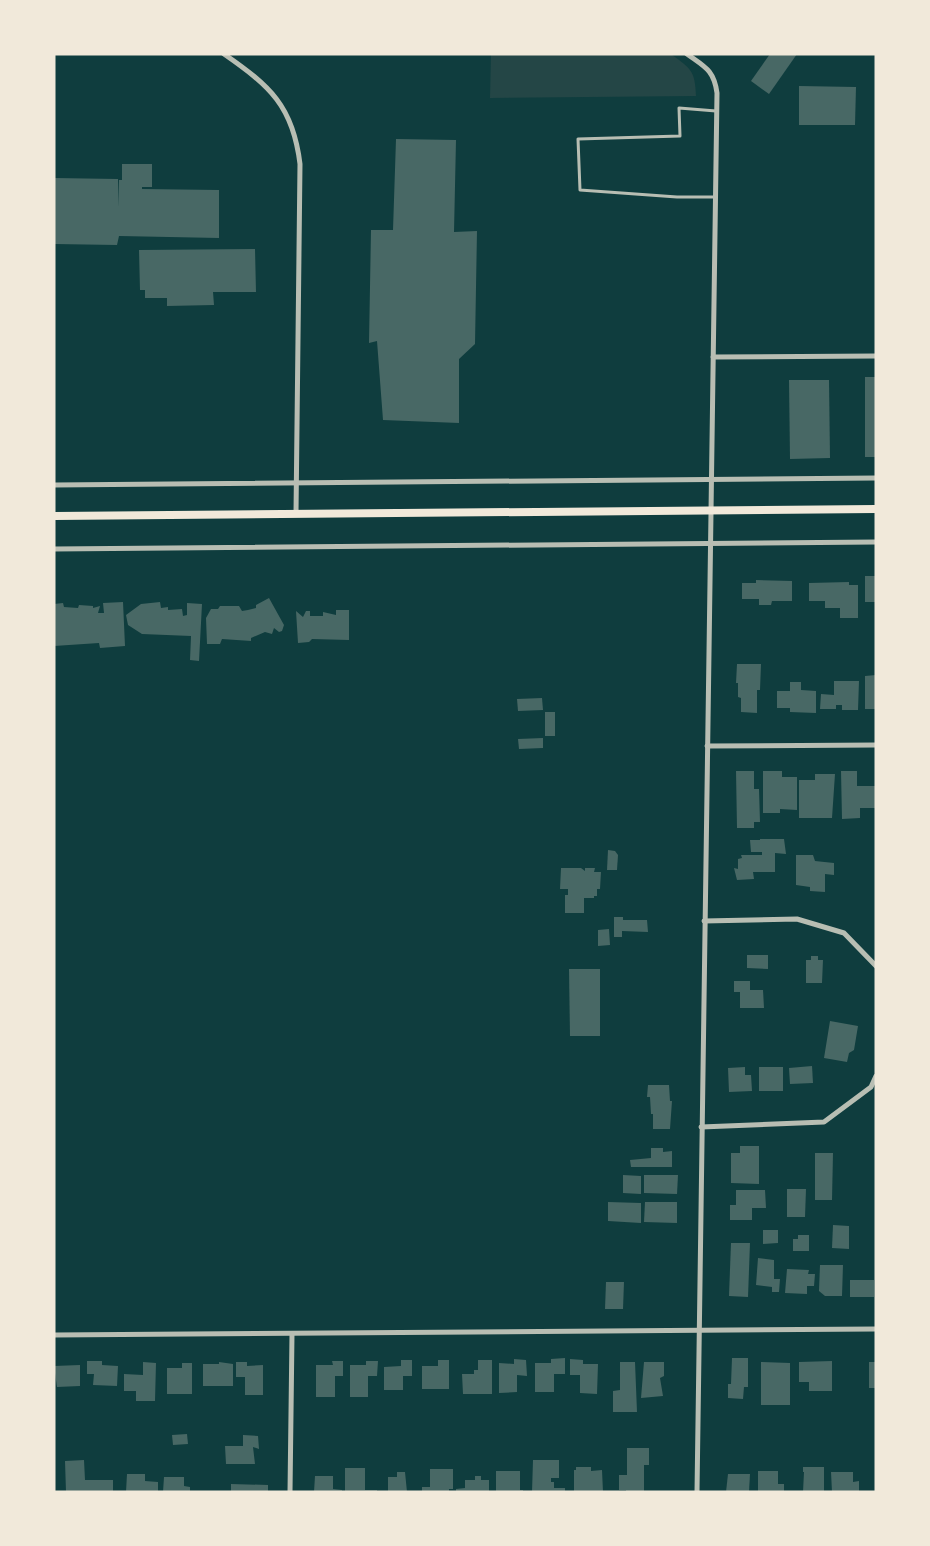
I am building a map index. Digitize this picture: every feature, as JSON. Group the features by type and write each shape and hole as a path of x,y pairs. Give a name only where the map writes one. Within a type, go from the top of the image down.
{"main road":[{"path":"54,516 876,509"}],"street":[{"path":"224,54 256,76 269,89 292,124 298,144 300,164 296,514"},
{"path":"687,54 709,70 713,76 717,93 697,1492"},
{"path":"712,357 876,356"},
{"path":"54,485 876,478"},
{"path":"54,549 876,542"},
{"path":"707,746 876,746"},
{"path":"704,921 797,919 844,933 876,966"},
{"path":"701,1127 824,1122 871,1087 876,1076"},
{"path":"54,1335 876,1329"},
{"path":"290,1492 292,1334"}],"lane":[{"path":"715,197 677,197 580,190 578,139 680,136 679,108 716,111"}],"shaded area":[{"path":"491,54 671,54 691,71 696,96 490,98"}],"building":[{"path":"770,54 797,54 769,94 751,81"},
{"path":"799,86 856,87 855,125 799,125"},
{"path":"396,139 456,140 454,232 477,231 475,344 459,359 459,423 383,420 377,341 369,343 371,230 393,230"},
{"path":"122,164 152,164 152,187 142,187 142,189 219,190 219,238 119,236 117,245 54,244 54,178 118,179 119,207 119,180 122,180"},
{"path":"255,249 256,292 213,292 214,305 167,306 167,298 145,298 145,290 140,290 139,250"},
{"path":"865,377 876,377 876,457 865,457"},
{"path":"789,380 829,380 830,458 790,459"},
{"path":"865,576 876,576 876,602 865,602"},
{"path":"756,580 792,581 792,601 772,601 771,605 759,605 759,599 742,599 742,583 756,583"},
{"path":"849,582 849,585 858,585 858,618 840,618 840,608 825,608 825,601 809,601 809,583"},
{"path":"269,598 284,625 282,631 279,632 274,628 272,634 265,632 251,638 251,641 222,639 220,644 207,644 206,618 211,609 218,609 220,606 239,606 242,611 248,610 256,608 256,605"},
{"path":"123,602 125,646 100,648 99,643 54,646 54,604 63,603 64,607 78,608 79,605 93,606 93,608 100,606 98,613 104,613 103,603"},
{"path":"160,602 161,608 182,609 183,616 187,615 187,603 202,604 199,661 190,660 191,636 142,634 128,625 126,615 141,604"},
{"path":"336,610 349,610 349,640 312,639 309,642 298,643 296,611 303,617 306,611 310,611 310,616 323,616 323,612 336,615"},
{"path":"737,664 761,664 760,690 757,690 757,713 741,712 741,698 738,697 738,683 736,683"},
{"path":"876,675 876,709 865,709 865,676"},
{"path":"834,681 859,681 858,710 842,710 842,705 836,705 836,709 820,709 821,694 834,695"},
{"path":"790,682 801,682 801,690 816,691 816,713 790,712 790,708 777,708 777,691 790,691"},
{"path":"542,698 543,710 518,711 517,699"},
{"path":"545,712 555,712 555,736 545,736"},
{"path":"543,738 543,748 519,749 518,739"},
{"path":"736,771 754,771 754,789 759,789 760,822 754,822 754,828 737,828"},
{"path":"763,771 782,771 782,777 797,777 797,810 780,809 780,813 763,813"},
{"path":"841,771 857,771 857,786 875,786 875,808 860,808 860,818 842,819"},
{"path":"815,774 835,774 832,818 799,818 799,780 815,780"},
{"path":"784,839 786,854 775,853 775,872 753,872 754,879 737,880 734,868 738,869 738,859 742,858 741,855 762,855 762,852 751,852 750,840"},
{"path":"608,850 615,851 618,855 617,870 607,870"},
{"path":"796,855 813,855 815,861 834,863 834,875 825,874 825,892 810,891 810,887 796,885"},
{"path":"561,868 581,868 585,871 585,868 595,868 594,872 601,872 600,889 597,889 597,896 584,898 584,913 565,913 565,895 568,895 568,889 560,889"},
{"path":"614,917 623,917 623,920 647,920 648,932 622,931 622,937 614,937"},
{"path":"609,929 610,945 598,946 598,930"},
{"path":"747,955 768,955 768,969 747,968"},
{"path":"811,956 818,956 818,960 823,960 822,983 806,983 806,960 811,960"},
{"path":"569,969 600,969 600,1036 570,1036"},
{"path":"734,981 750,981 750,990 763,990 764,1008 740,1008 740,992 734,992"},
{"path":"830,1021 858,1026 854,1050 849,1053 847,1062 824,1058"},
{"path":"812,1066 813,1083 790,1084 789,1068"},
{"path":"745,1067 745,1075 751,1075 752,1091 729,1092 728,1068"},
{"path":"759,1067 783,1067 783,1091 759,1091"},
{"path":"648,1085 669,1085 670,1101 672,1101 670,1129 653,1129 650,1097 647,1097"},
{"path":"740,1146 759,1146 759,1184 731,1183 731,1153 740,1153"},
{"path":"651,1148 663,1148 663,1152 672,1151 672,1167 631,1167 630,1160 651,1158"},
{"path":"815,1153 833,1153 832,1200 815,1200"},
{"path":"623,1175 641,1176 641,1194 623,1193"},
{"path":"644,1175 678,1175 677,1194 644,1193"},
{"path":"787,1189 806,1189 805,1217 787,1217"},
{"path":"736,1190 765,1190 766,1208 752,1208 752,1220 730,1220 730,1205 736,1205"},
{"path":"608,1202 641,1203 641,1223 608,1221"},
{"path":"645,1202 677,1202 677,1223 644,1222"},
{"path":"833,1225 849,1226 849,1249 832,1248"},
{"path":"763,1230 778,1230 778,1243 763,1244"},
{"path":"798,1235 809,1235 809,1251 793,1251 793,1239 798,1239"},
{"path":"731,1243 750,1243 748,1297 729,1296"},
{"path":"758,1258 774,1260 774,1279 780,1279 779,1292 772,1292 772,1287 756,1285"},
{"path":"820,1265 843,1265 842,1296 825,1296 819,1291"},
{"path":"787,1269 809,1270 808,1274 815,1274 814,1286 807,1286 807,1294 785,1293"},
{"path":"850,1280 874,1280 874,1297 850,1297"},
{"path":"606,1282 624,1282 623,1309 605,1309"},
{"path":"565,1358 565,1374 554,1374 554,1392 535,1392 535,1363 551,1363 551,1359"},
{"path":"732,1358 748,1358 748,1387 744,1387 743,1399 728,1398"},
{"path":"514,1359 526,1360 527,1376 517,1375 517,1392 499,1393 499,1363 514,1364"},
{"path":"570,1359 583,1360 583,1364 598,1364 597,1394 580,1393 580,1375 570,1375"},
{"path":"401,1360 412,1360 412,1376 403,1376 403,1390 384,1390 384,1367 401,1366"},
{"path":"438,1360 449,1360 449,1389 422,1389 422,1366 438,1366"},
{"path":"478,1360 492,1360 492,1394 463,1394 462,1374 474,1374 474,1370 478,1370"},
{"path":"87,1361 102,1361 102,1365 118,1366 117,1386 93,1385 94,1374 87,1374"},
{"path":"332,1361 343,1361 343,1376 335,1376 335,1397 316,1397 316,1365 333,1365"},
{"path":"366,1361 378,1361 377,1376 368,1376 368,1397 350,1397 350,1365 366,1365"},
{"path":"832,1361 832,1391 809,1391 809,1382 799,1382 799,1362"},
{"path":"143,1362 156,1363 155,1401 136,1401 136,1391 124,1391 124,1374 143,1375"},
{"path":"219,1362 233,1364 233,1386 203,1386 203,1364 219,1364"},
{"path":"236,1362 247,1362 247,1366 263,1365 263,1395 245,1395 245,1377 236,1377"},
{"path":"620,1362 635,1362 637,1412 613,1412 613,1391 620,1390"},
{"path":"644,1362 664,1362 664,1376 660,1378 663,1396 641,1398"},
{"path":"761,1362 790,1363 790,1405 761,1405"},
{"path":"869,1362 876,1362 876,1388 869,1388"},
{"path":"182,1363 192,1363 192,1394 167,1394 167,1368 182,1368"},
{"path":"80,1365 80,1386 57,1387 54,1366"},
{"path":"187,1434 188,1444 173,1445 172,1435"},
{"path":"243,1435 258,1436 259,1449 253,1447 255,1464 226,1464 225,1446 243,1446"},
{"path":"627,1448 649,1448 649,1465 644,1465 644,1492 619,1490 619,1475 627,1475"},
{"path":"84,1460 85,1480 113,1480 113,1492 66,1492 65,1461"},
{"path":"533,1460 559,1460 559,1478 551,1478 551,1482 554,1482 554,1488 565,1488 565,1492 532,1492"},
{"path":"576,1467 591,1467 591,1471 602,1470 603,1492 574,1492"},
{"path":"803,1467 824,1467 824,1492 803,1492"},
{"path":"345,1468 365,1468 365,1490 377,1490 377,1492 345,1492"},
{"path":"430,1469 453,1469 453,1489 449,1489 449,1492 422,1492 422,1487 430,1487"},
{"path":"496,1471 520,1471 520,1490 523,1492 496,1492"},
{"path":"758,1471 778,1471 778,1484 784,1484 784,1492 758,1492"},
{"path":"397,1472 405,1472 407,1492 388,1492 388,1477 397,1477"},
{"path":"831,1472 853,1472 853,1482 859,1481 859,1492 832,1492"},
{"path":"127,1474 145,1474 145,1481 158,1482 158,1492 126,1492"},
{"path":"728,1474 750,1474 749,1492 726,1492"},
{"path":"315,1476 333,1476 333,1489 342,1490 342,1492 314,1492"},
{"path":"475,1476 481,1476 481,1480 489,1480 489,1492 456,1492 456,1489 465,1488 465,1480 475,1480"},
{"path":"164,1477 184,1477 184,1486 190,1487 190,1492 163,1492"},
{"path":"231,1484 268,1485 268,1492 231,1492"}]}
